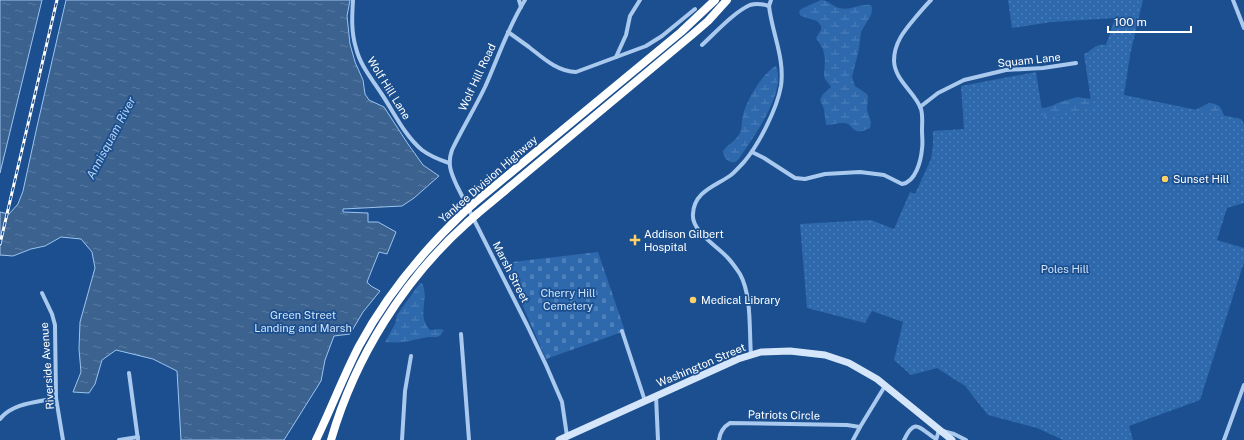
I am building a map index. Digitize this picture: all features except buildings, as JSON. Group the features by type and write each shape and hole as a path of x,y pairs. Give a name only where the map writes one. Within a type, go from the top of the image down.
{"highway":[{"name":"Yankee Division Highway","path":"316,440 348,368 375,320 388,300 417,262 440,235 463,212 681,32 715,0"},
{"name":"Yankee Division Highway","path":"331,440 339,414 364,358 388,316 430,260 452,236 477,214 693,34 708,21 727,0"}],"main road":[{"name":"Washington Street","path":"559,440 724,365 761,352 790,351 825,355 849,363 877,379 952,440"}],"street":[{"name":"Wolf Hill Lane","path":"353,0 352,31 356,49 370,79 413,141 427,153 449,163"},
{"path":"519,0 521,7"},
{"name":"Wolf Hill Road","path":"449,163 452,150 484,88 508,32 525,0"},
{"path":"616,57 626,35 630,16 640,0"},
{"path":"751,355 748,300 743,281 730,260 699,231 693,218 693,208 698,198 705,190 732,174 744,162 752,152 774,110 781,87 782,76 779,52 769,6 771,0"},
{"path":"752,152 795,178 805,179 822,175 860,172 884,175 899,182 905,183 915,174 922,149 922,117 920,107 896,71 894,63 895,55 897,42 902,34 931,0"},
{"path":"1233,0 1244,28"},
{"path":"702,45 741,10 752,5 764,4 769,6"},
{"path":"508,32 559,68 568,72 576,72 631,53 652,43 695,9"},
{"name":"Squam Lane","path":"920,107 938,93 964,80 1006,70 1043,68 1076,63"},
{"name":"Marsh Street","path":"449,163 451,174 527,325 554,383 563,406 567,436"},
{"name":"Riverside Avenue","path":"42,294 52,314 55,325 56,398 63,440"},
{"path":"622,331 645,401"},
{"path":"461,334 469,440"},
{"path":"402,440 405,391 412,356"},
{"path":"119,440 138,438 129,373"},
{"path":"1224,440 1244,385"},
{"path":"853,440 885,386"},
{"path":"656,396 658,440"},
{"path":"0,419 8,411 22,405 56,398"},
{"name":"Patriots Circle","path":"719,440 720,433 723,428 730,423 847,425 860,427"},
{"path":"904,440 912,426 916,426 936,439 939,430 954,434 966,440"}],"green space":[{"path":"821,0 843,9 863,5 871,5 872,8 871,15 861,32 859,49 852,77 855,86 867,94 868,97 867,110 871,122 870,128 864,131 856,131 849,125 843,123 826,125 824,109 820,100 823,94 831,87 824,76 825,59 823,49 816,38 821,30 821,26 817,21 801,16 799,13 803,8"},
{"name":"Poles Hill","path":"1008,0 1143,0 1130,55 1124,95 1241,119 1244,124 1244,203 1227,208 1217,240 1244,248 1244,262 1200,400 1129,426 1133,440 1063,440 1037,428 988,415 965,386 937,368 911,375 894,360 903,322 872,311 865,323 807,308 800,224 871,220 894,229 910,192 915,194 931,159 933,131 964,129 961,86 1036,72 1043,117 1092,108 1084,54 1096,46 1106,45 1115,18 1051,22 1012,28"},
{"path":"776,66 778,77 777,88 773,101 753,138 739,159 735,162 730,162 725,157 723,151 740,134 742,118 751,95 766,74"},
{"path":"1077,97 1098,100 1106,105 1054,138 1035,106 1044,108"},
{"path":"1209,103 1216,104 1220,107 1225,118 1195,110"},
{"name":"Cherry Hill Cemetery","path":"598,252 625,331 546,359 504,263"},
{"path":"420,283 422,283 425,295 423,313 426,324 430,330 444,330 437,337 427,337 401,342 385,342 395,324 397,315"}],"water":[{"path":"0,0 42,0 0,173"},
{"name":"Annisquam River","path":"66,0 350,0 347,16 350,44 355,62 363,80 365,94 369,100 384,107 423,165 439,176 414,198 402,206 343,209 343,212 368,213 368,222 378,222 396,232 387,254 379,252 367,282 380,291 363,312 350,334 334,336 325,360 321,381 284,440 181,440 177,371 153,359 116,350 102,360 95,384 89,393 73,392 81,372 79,349 80,322 95,268 92,252 81,239 61,237 45,246 31,249 13,256 0,255 0,212 9,214 18,204 23,191"}],"railway":[{"path":"0,244 57,0"}],"place":[{"name":"Sunset Hill","path":"1165,179"},
{"name":"Addison Gilbert Hospital","path":"635,240"},
{"name":"Medical Library","path":"693,300"}],"park label":[{"name":"Green Street Landing and Marsh","path":"303,321"}]}
